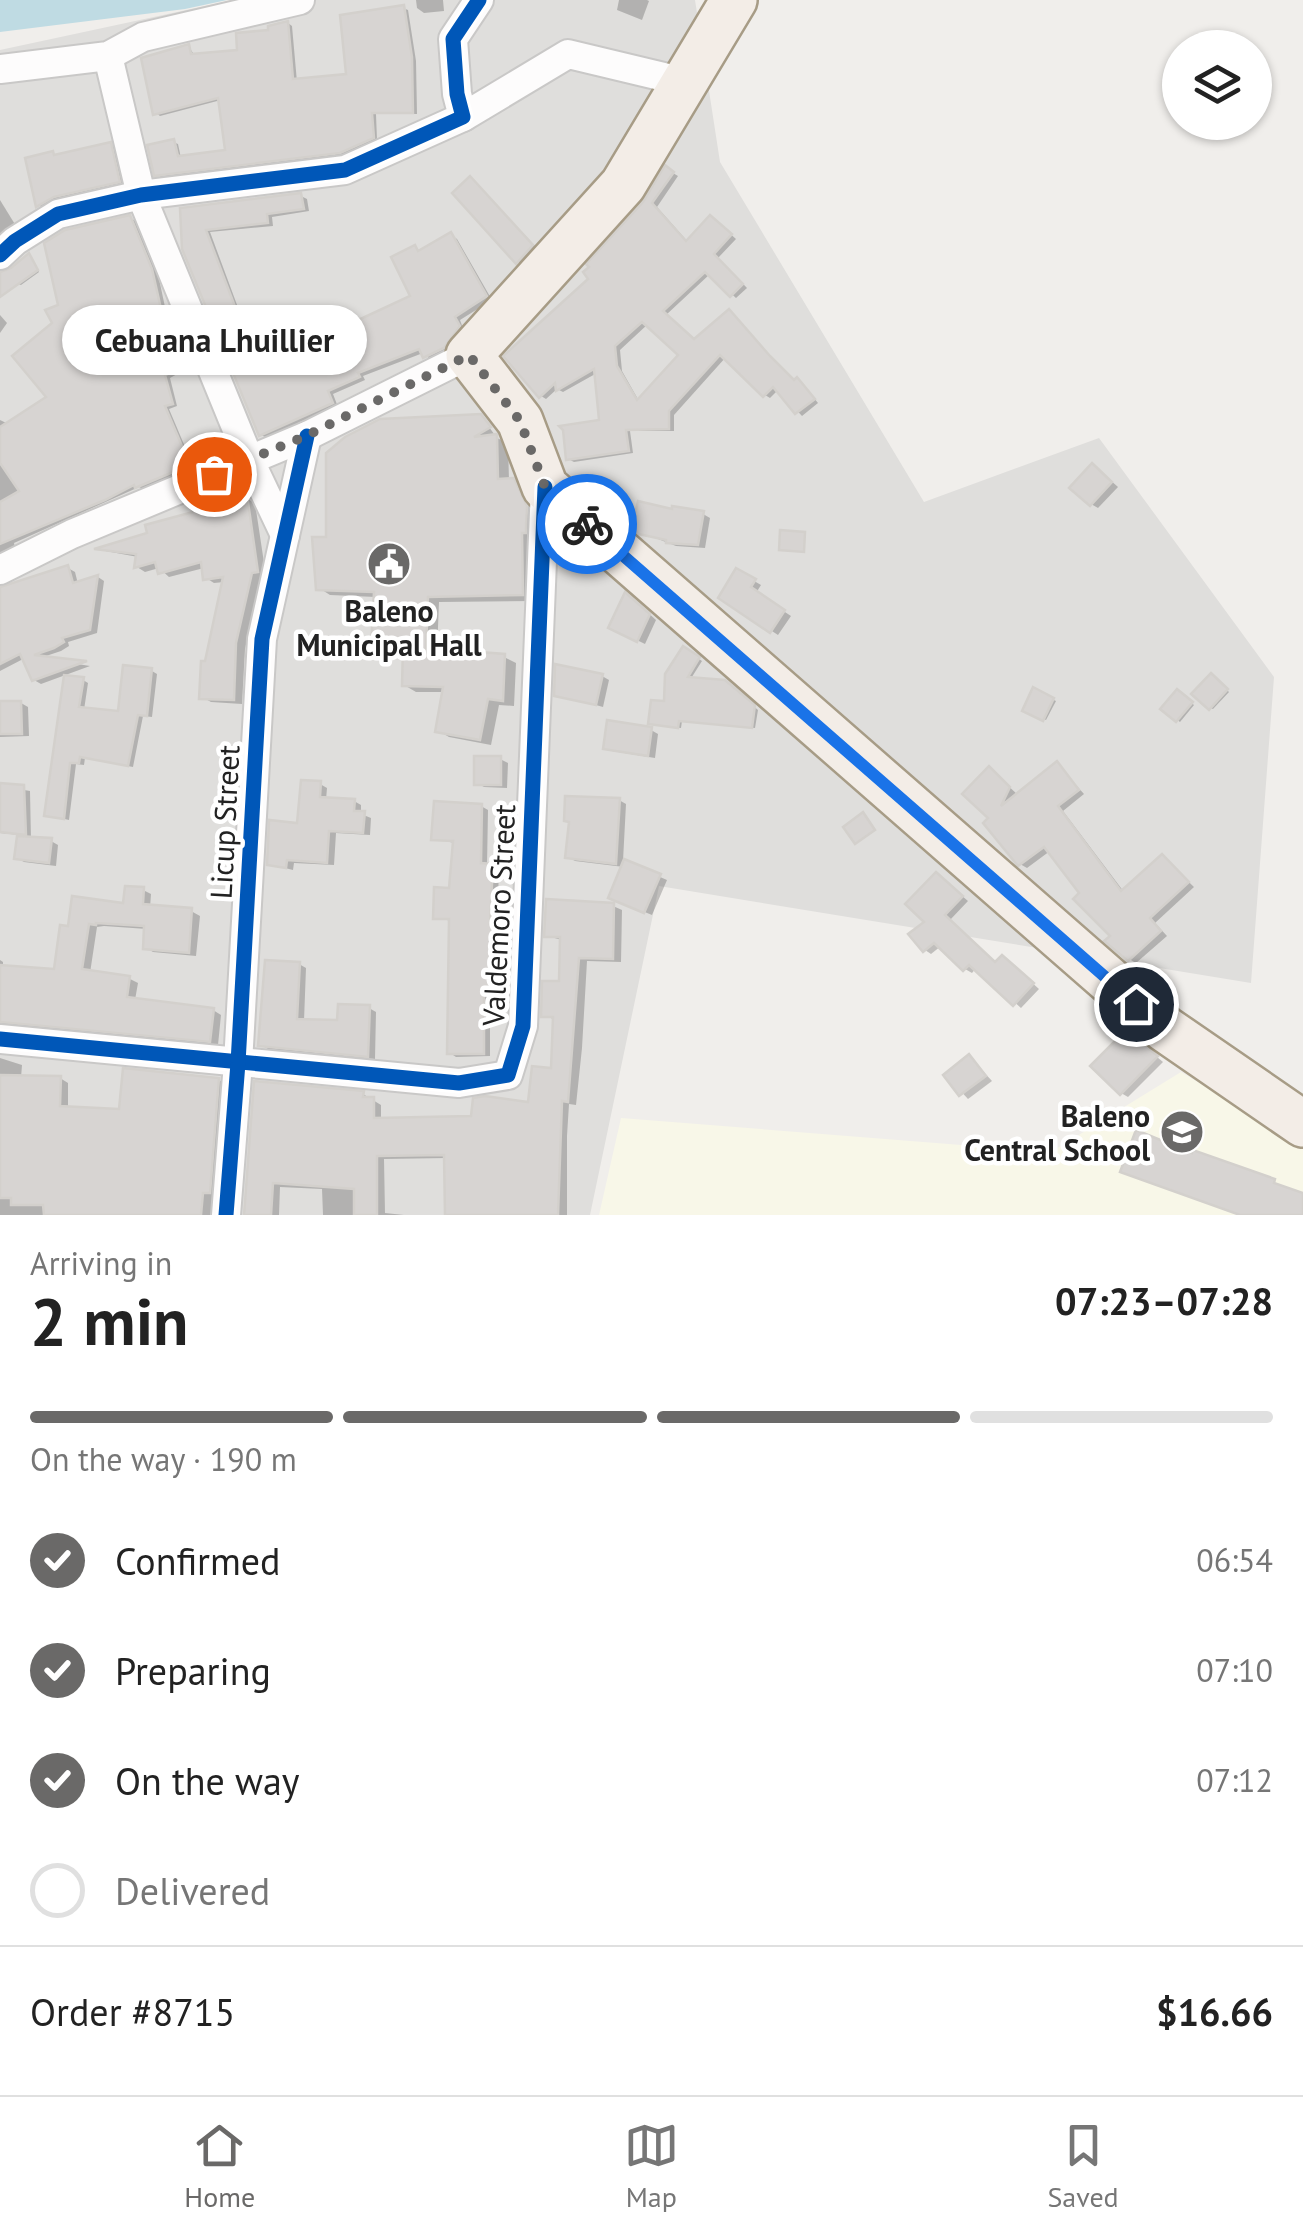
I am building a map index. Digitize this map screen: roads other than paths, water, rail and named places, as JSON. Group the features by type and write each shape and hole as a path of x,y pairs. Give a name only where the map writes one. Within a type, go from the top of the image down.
{"main road":[{"path":"469,355 623,185 734,0"},
{"name":"Valdemoro Street","path":"469,355 520,421 545,487"},
{"path":"545,487 1165,1030 1303,1124"}],"street":[{"path":"0,69 108,56 143,37 300,0"},
{"path":"464,117 457,94 453,39 479,0"},
{"path":"0,255 14,241 58,214 142,195 345,170 464,117 568,54 686,82"},
{"path":"108,56 142,195 249,459 284,535"},
{"path":"0,570 72,534 306,436 469,355"},
{"name":"Licup Street","path":"226,1215 262,639 306,436"},
{"name":"Valdemoro Street","path":"0,1039 460,1083 508,1075 523,1026 545,487"}],"water":[{"path":"0,0 227,0 185,9 0,32"}],"place":[{"name":"Cebuana Lhuillier","path":"214,474"},
{"name":"Baleno Municipal Hall","path":"389,564"},
{"name":"Baleno Central School","path":"1182,1132"}]}
